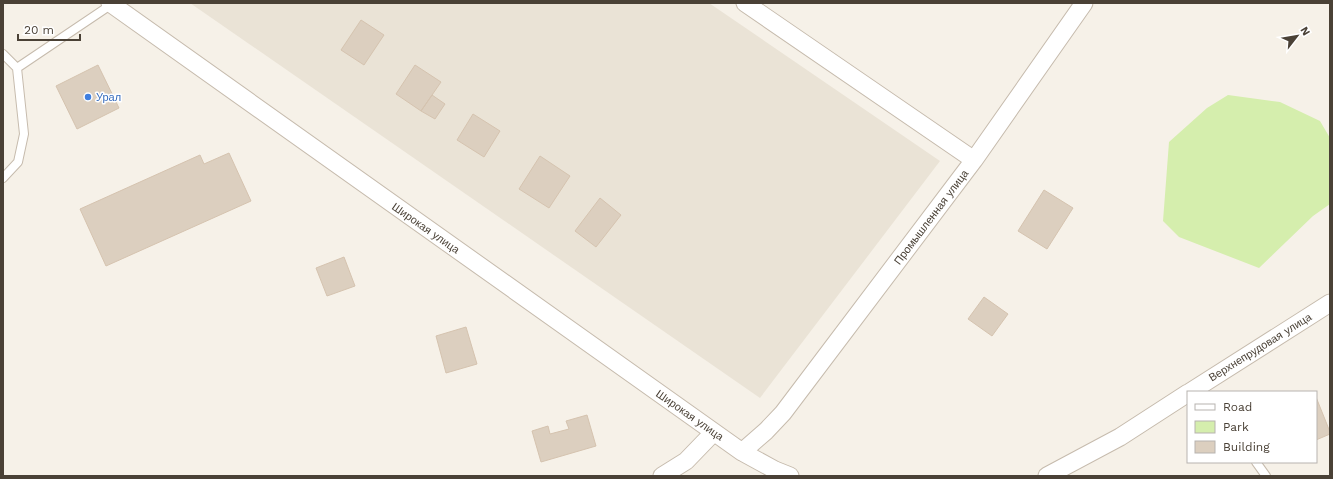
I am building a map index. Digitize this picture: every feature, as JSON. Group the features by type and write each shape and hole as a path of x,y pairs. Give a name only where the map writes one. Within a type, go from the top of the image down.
{"street":[{"name":"Промышленная улица","path":"742,452 766,431 783,413 974,160 745,3"},
{"path":"974,160 1084,3"},
{"name":"Широкая улица","path":"111,4 742,452"},
{"name":"Верхнепрудовая улица","path":"1197,390 1330,303"},
{"name":"Верхнепрудовая улица","path":"1047,476 1120,436 1187,396"},
{"path":"662,476 686,461 714,432"},
{"path":"742,452 775,470 790,476"}],"lane":[{"path":"17,68 111,4"},
{"path":"3,54 17,68 24,134 18,162 3,178"},
{"path":"1257,463 1266,476"}],"shaded area":[{"path":"190,3 709,3 940,161 760,398"}],"green space":[{"path":"1228,95 1280,102 1320,121 1330,138 1330,204 1313,216 1259,268 1179,237 1163,221 1169,142 1207,108"}],"building":[{"path":"361,20 384,35 364,65 341,50"},
{"name":"Урал","path":"98,65 119,108 77,129 56,86"},
{"path":"415,65 441,82 421,111 396,94"},
{"path":"432,95 445,104 435,119 421,111"},
{"path":"473,114 500,131 484,157 457,140"},
{"path":"229,153 251,201 106,266 80,209 200,155 204,164"},
{"path":"540,156 570,176 549,208 519,189"},
{"path":"1044,190 1073,208 1047,249 1018,231"},
{"path":"600,198 621,215 596,247 575,231"},
{"path":"344,257 355,286 327,296 316,268"},
{"path":"984,297 1008,314 992,336 968,319"},
{"path":"466,327 477,364 446,373 436,336"},
{"path":"1317,400 1330,432 1330,434 1317,440"},
{"path":"587,415 596,446 541,462 532,431 548,426 550,434 569,429 566,421"}],"place":[{"name":"Урал","path":"88,97"}]}
